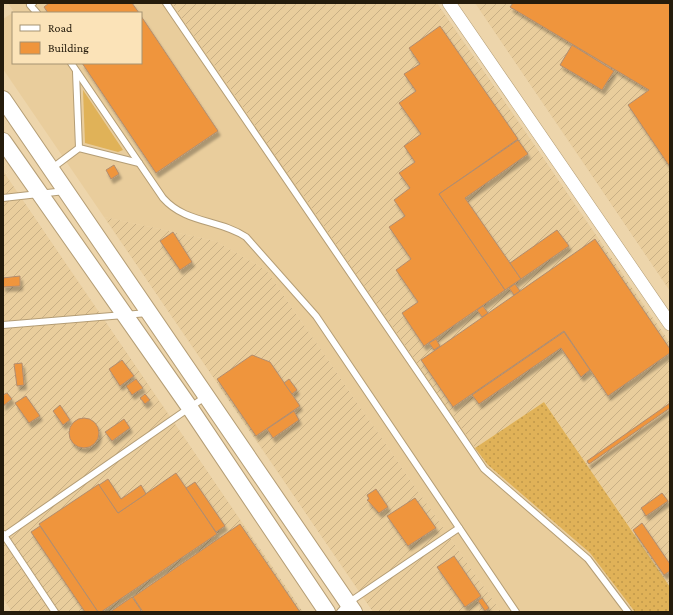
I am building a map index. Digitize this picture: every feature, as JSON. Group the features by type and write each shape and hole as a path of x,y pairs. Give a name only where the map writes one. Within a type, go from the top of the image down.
{"street":[{"path":"450,3 670,324"},
{"path":"3,99 207,396 347,609"},
{"path":"3,141 190,408 327,612"}],"lane":[{"path":"33,3 30,4 36,12"},
{"path":"166,3 484,469 588,559 628,612"},
{"path":"72,64 163,198 172,208 185,215 238,231 246,237 316,316 516,612"},
{"path":"76,70 79,148"},
{"path":"50,169 79,148 139,163"},
{"path":"3,198 65,191"},
{"path":"3,325 150,313"},
{"path":"55,612 4,535 207,396"},
{"path":"347,609 459,528"}],"shaded area":[{"path":"8,3 172,3 488,465 590,553 635,612 501,612 266,270 215,241 104,217 3,69 3,19 12,13 12,64 142,64 142,12 14,12"},
{"path":"172,3 437,3 670,343 670,587 544,402 475,448"},
{"path":"475,3 670,3 670,291"},
{"path":"83,90 123,150 118,152 85,143"},
{"path":"3,171 303,612 12,612 3,598"},
{"path":"104,217 215,241 266,270 501,612 373,612"},
{"path":"544,402 670,587 670,612 635,612 590,553 488,465 475,448"}],"building":[{"path":"49,3 132,3 138,12 47,12 44,7"},
{"path":"513,3 670,3 670,167 628,105 649,90 510,7"},
{"path":"142,17 218,131 156,173 83,64 142,64"},
{"path":"440,26 518,139 439,194 505,290 424,346 402,313 418,302 396,270 411,259 389,227 405,216 394,200 410,188 399,173 415,162 404,146 421,134 399,103 416,91 404,74 420,64 409,48"},
{"path":"572,45 614,71 602,90 560,65"},
{"path":"518,140 528,154 465,198 521,279 505,290 439,194"},
{"path":"114,165 119,174 111,179 106,170"},
{"path":"557,230 569,246 521,279 510,263"},
{"path":"173,232 192,262 180,270 160,241"},
{"path":"595,239 670,349 670,353 608,396 564,331 453,407 421,360"},
{"path":"20,276 20,286 3,287 3,278"},
{"path":"515,284 520,291 514,295 509,288"},
{"path":"483,306 488,313 482,317 477,310"},
{"path":"564,332 590,370 581,377 561,348 479,404 472,395"},
{"path":"436,339 440,346 434,350 429,343"},
{"path":"252,355 270,362 300,406 256,436 217,379"},
{"path":"122,360 134,376 120,386 109,369"},
{"path":"22,363 24,385 17,386 14,364"},
{"path":"136,379 143,388 132,395 126,386"},
{"path":"289,379 297,390 292,394 284,383"},
{"path":"7,393 12,399 3,406 3,395"},
{"path":"145,394 150,400 145,404 140,398"},
{"path":"26,396 40,416 29,423 15,403"},
{"path":"670,403 670,408 589,464 587,461"},
{"path":"60,405 70,420 63,425 53,411"},
{"path":"294,411 299,420 273,438 267,429"},
{"path":"84,418 95,422 99,433 95,444 84,448 73,444 69,433 73,422"},
{"path":"124,419 130,428 112,441 105,432"},
{"path":"176,473 217,534 101,612 98,612 39,524 99,484 118,513"},
{"path":"108,479 121,499 141,485 146,494 118,513 99,485"},
{"path":"195,482 225,526 216,532 186,488"},
{"path":"376,489 388,507 379,513 367,500 369,499 367,495"},
{"path":"662,493 668,501 646,516 641,508"},
{"path":"415,498 436,528 408,546 387,516"},
{"path":"642,523 670,564 670,571 664,575 633,530"},
{"path":"240,524 300,612 143,612 133,597"},
{"path":"40,526 98,612 85,612 31,532"},
{"path":"454,556 481,596 465,607 437,567"},
{"path":"132,597 141,610 139,612 110,612"},
{"path":"482,598 489,608 485,611 478,601"}]}
